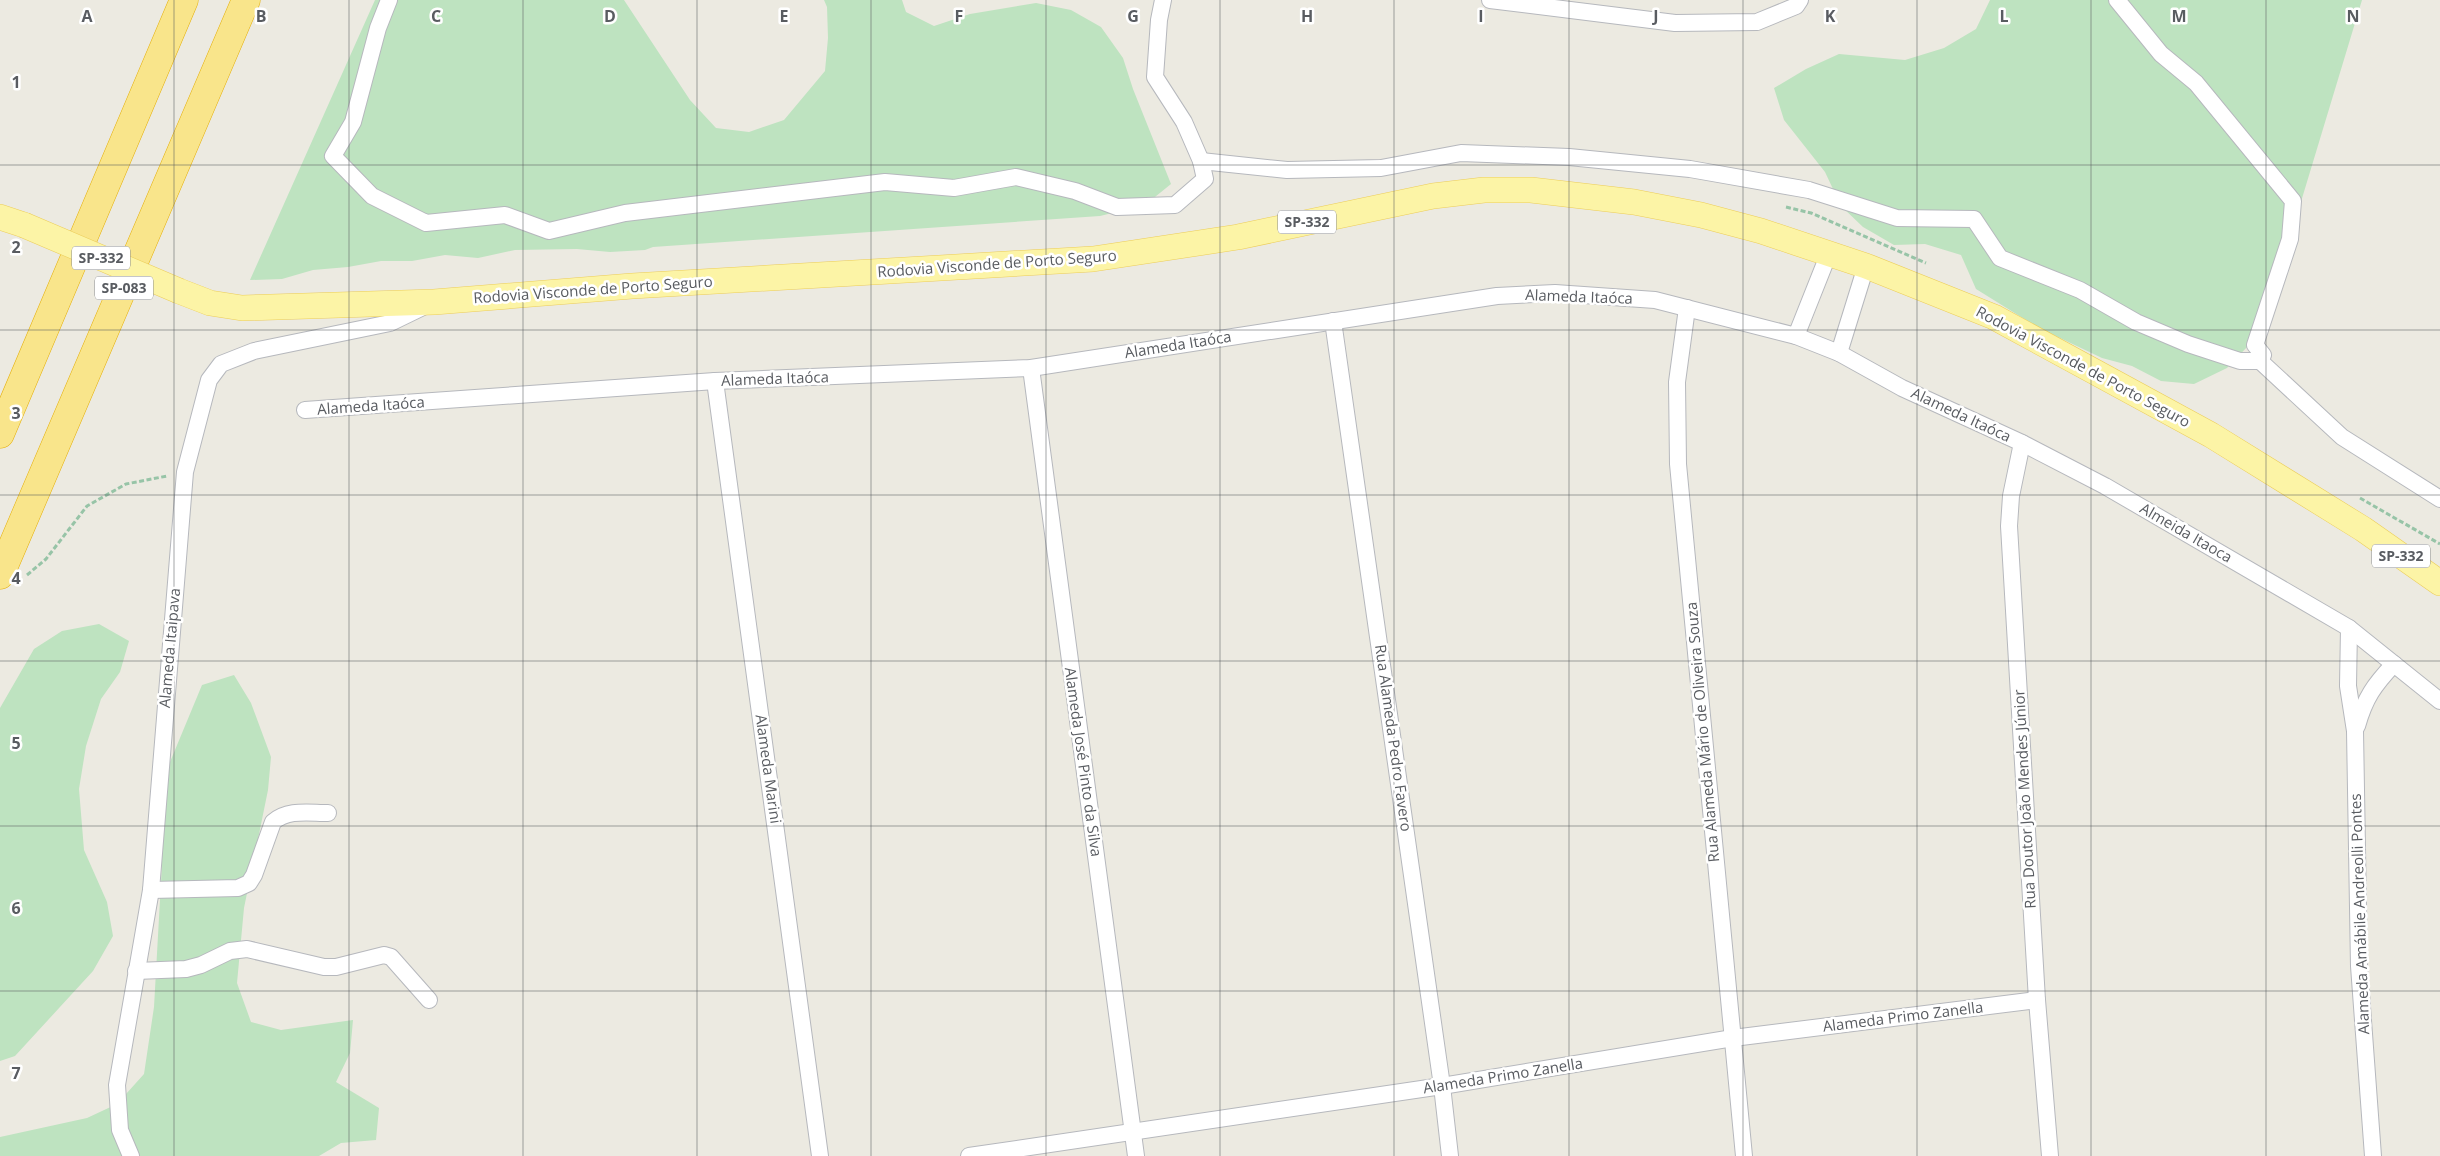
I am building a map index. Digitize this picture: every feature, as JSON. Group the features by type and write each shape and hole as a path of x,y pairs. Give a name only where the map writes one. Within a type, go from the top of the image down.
{"highway":[{"path":"0,434 184,0"},
{"name":"SP-083","path":"11,577 246,0"}],"main road":[{"name":"Rodovia Visconde de Porto Seguro","path":"0,217 24,225 210,303 242,308 434,302 632,286 1093,259 1238,237 1424,198 1484,190 1531,190 1634,202 1701,215 1761,231 1866,266 1994,317 2211,435 2363,529 2440,583"}],"street":[{"path":"389,0 378,28 353,122 333,156 372,196 426,222 505,215 548,231 625,213 885,182 954,188 1016,177 1076,191 1117,207 1175,205 1205,179 1201,161 1184,122 1155,77 1162,0"},
{"path":"1490,0 1675,23 1758,22 1796,6 1800,0"},
{"path":"2117,0 2161,54 2196,83 2293,201 2290,239 2255,345 2264,354 2260,360"},
{"path":"1201,161 1287,170 1381,168 1461,152 1569,157 1690,169 1809,190 1897,218 1974,220 2000,258 2080,290 2136,322 2188,344 2240,361 2260,360 2342,437 2440,499"},
{"path":"1796,336 1829,253"},
{"path":"1839,353 1866,266"},
{"name":"Alameda Itaóca","path":"305,410 715,381 1030,368 1496,296 1554,293 1654,300 1796,336 1839,353 1902,388 2022,443"},
{"name":"Alameda Itaipava","path":"131,1156 120,1130 117,1085 150,890 185,472 209,380 221,364 254,351 390,323 434,302"},
{"name":"Rua Alameda Mário de Oliveira Souza","path":"1687,308 1677,382 1678,464 1744,1156"},
{"name":"Rua Alameda Pedro Favero","path":"1334,321 1442,1086 1450,1156"},
{"name":"Alameda José Pinto da Silva","path":"1030,368 1136,1156"},
{"name":"Alameda Marini","path":"715,381 820,1156"},
{"name":"Almeida Itaoca","path":"2022,443 2105,486 2348,628 2440,702"},
{"name":"Rua Doutor João Mendes Júnior","path":"2022,443 2011,496 2009,526 2037,1000 2050,1156"},
{"name":"Alameda Amábile Andreolli Pontes","path":"2348,628 2348,686 2355,731 2359,966 2373,1156"},
{"name":"Alameda Amábile Andreolli Pontes","path":"2355,731 2363,704 2374,684 2394,664"},
{"path":"150,890 238,888 249,883 254,875 273,822 280,816 289,813 328,813"},
{"path":"136,971 186,969 201,966 230,951 247,949 324,967 336,967 384,956 391,957 429,1000"},
{"name":"Alameda Primo Zanella","path":"969,1156 1442,1086 1733,1038 2037,1000"}],"path":[{"path":"1782,206 1811,213 1930,266"},
{"path":"11,577 46,560 87,506 126,484 185,472"},
{"path":"2353,494 2440,544"}],"green space":[{"path":"375,0 624,0 690,100 716,128 749,132 784,120 825,71 828,38 827,7 824,0 902,0 906,12 934,26 970,14 1036,3 1071,10 1101,27 1123,58 1133,89 1171,184 1145,205 1100,216 653,247 645,250 610,252 577,249 515,250 478,258 445,255 412,261 381,261 348,267 313,270 282,279 250,280"},
{"path":"1990,0 2362,0 2270,304 2248,346 2227,368 2194,384 2161,381 2132,366 2102,358 2039,328 1976,289 1961,255 1925,244 1894,245 1863,227 1841,206 1825,172 1784,120 1774,88 1806,69 1839,54 1905,60 1944,48 1976,29"},
{"path":"99,624 129,641 120,672 101,699 86,746 79,789 84,850 107,902 113,936 93,971 15,1056 0,1061 0,708 34,649 62,631"},
{"path":"234,675 251,703 271,757 268,790 244,908 237,983 251,1022 281,1030 353,1020 350,1053 336,1082 379,1108 376,1140 341,1143 319,1156 0,1156 0,1137 87,1118 117,1104 144,1074 154,1007 162,864 160,820 170,762 202,685"}]}
